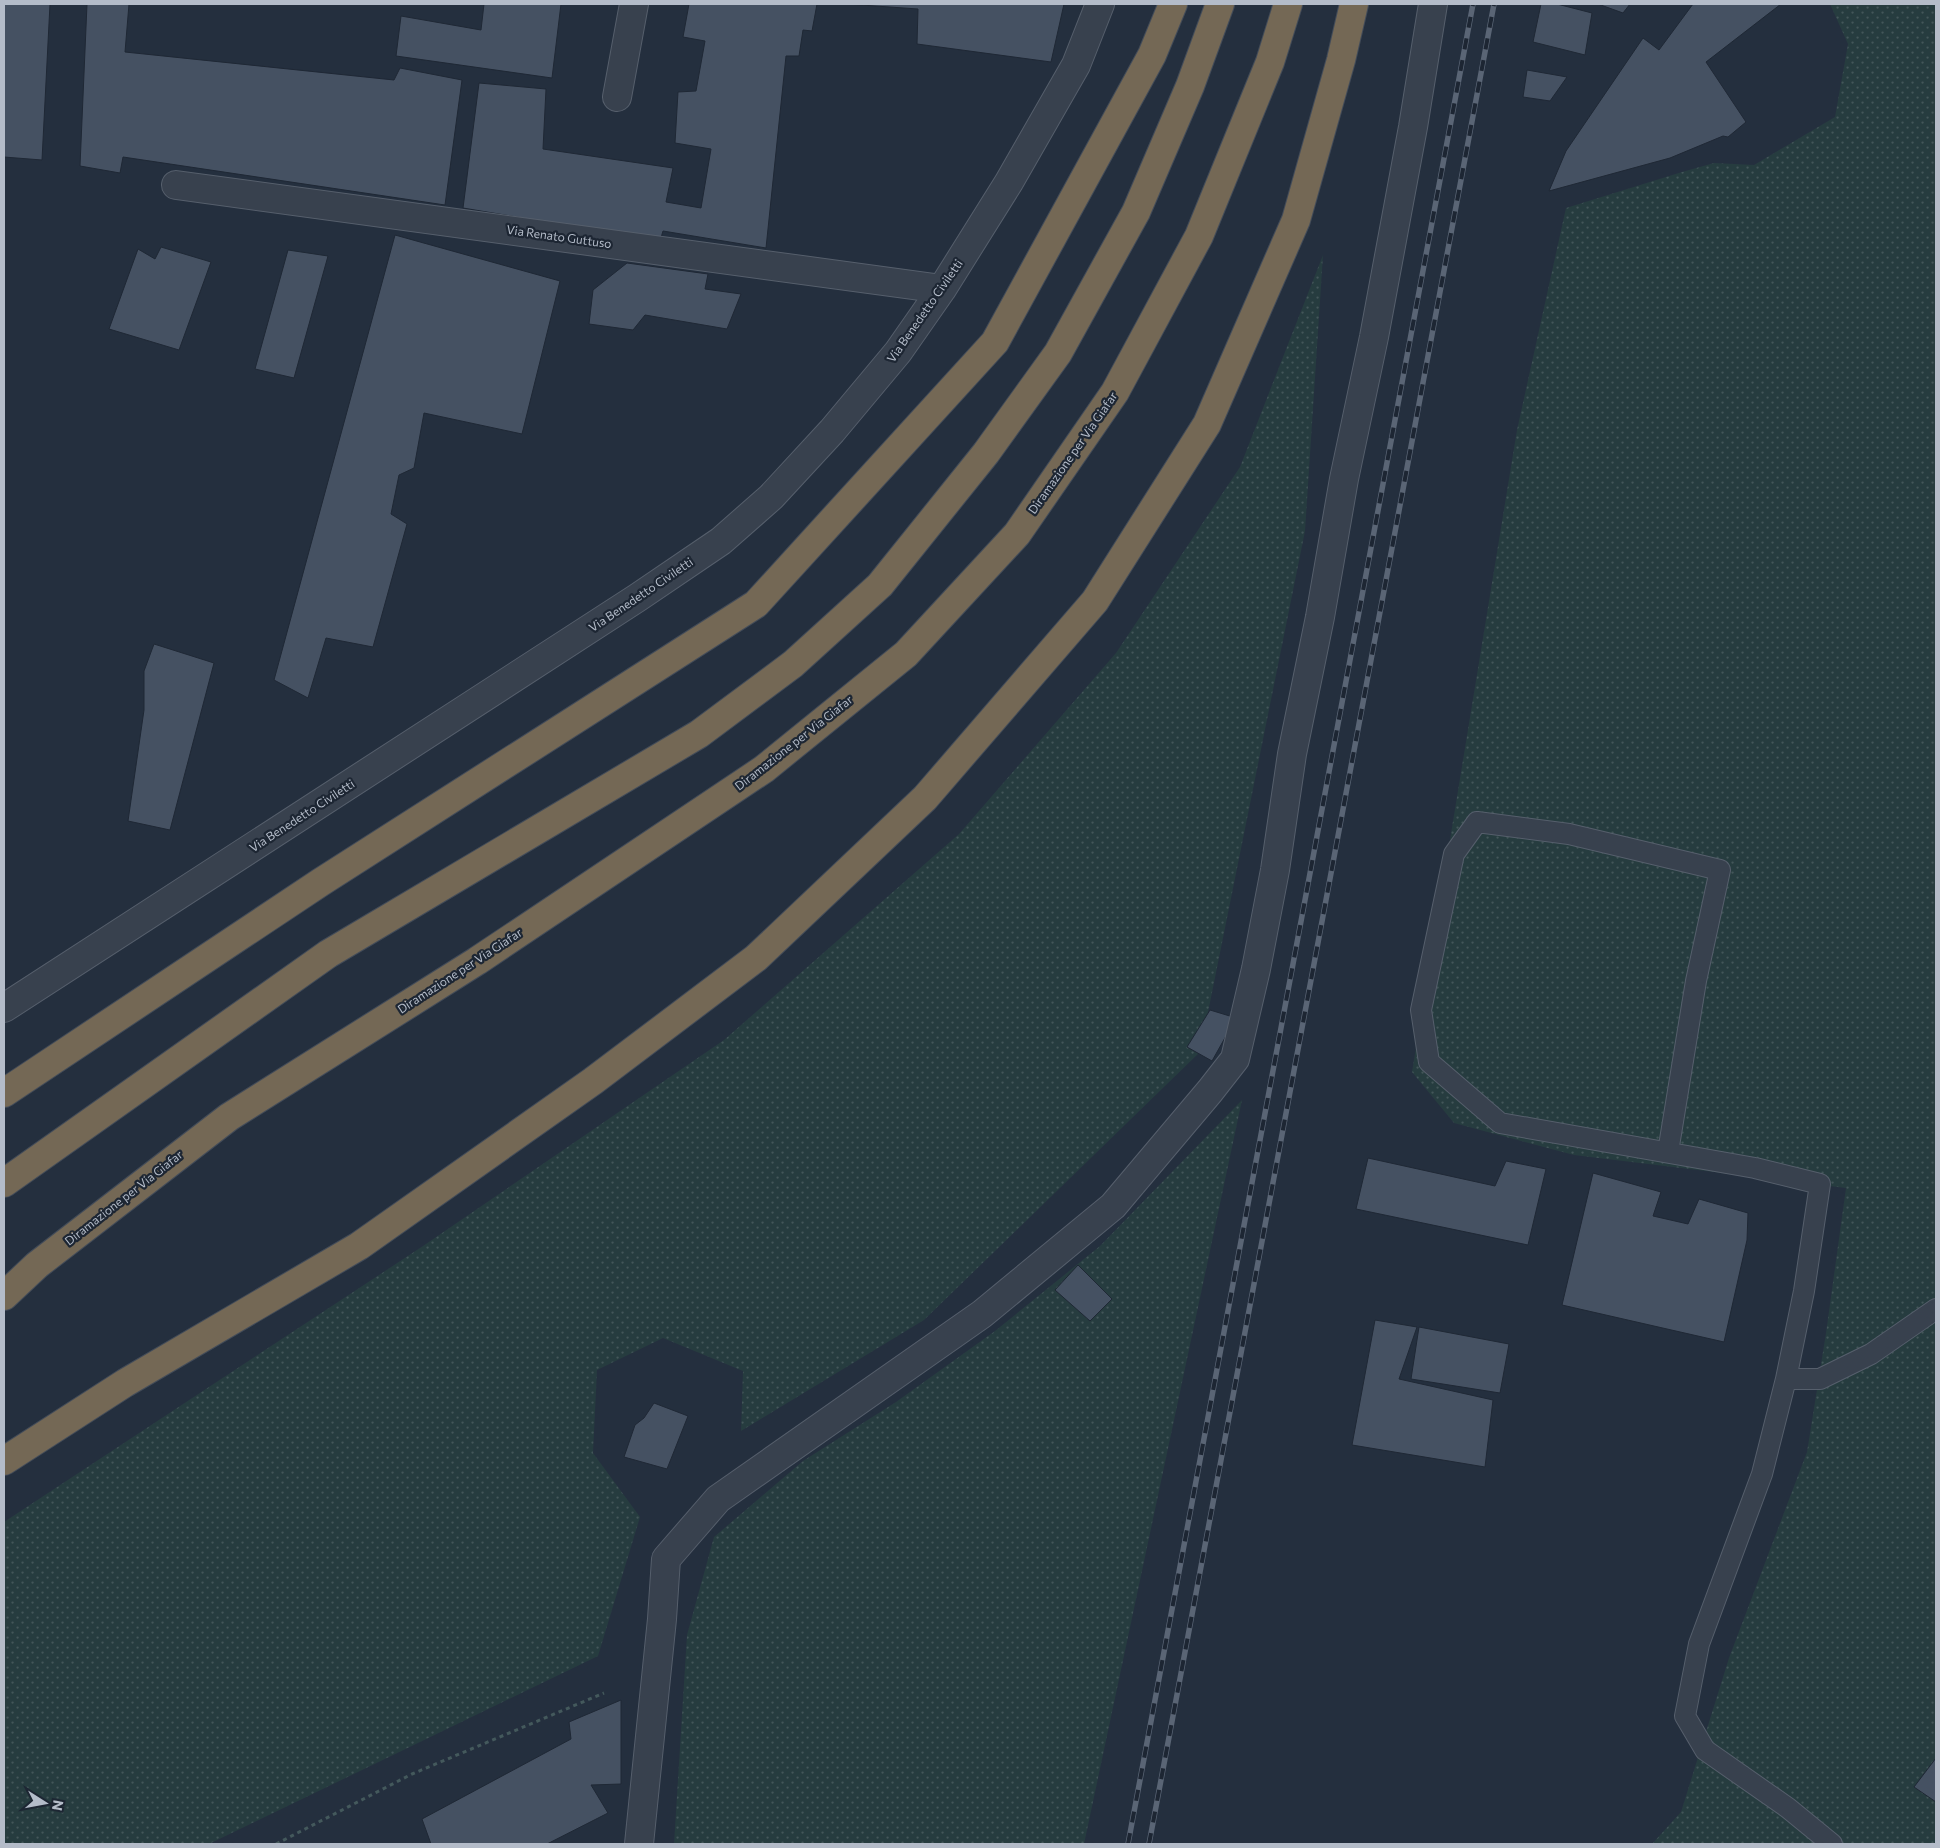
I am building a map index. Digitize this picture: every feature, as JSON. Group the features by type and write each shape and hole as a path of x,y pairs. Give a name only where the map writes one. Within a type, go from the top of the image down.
{"highway":[{"path":"4,1093 321,882 756,604 995,342 1152,56 1173,4"},
{"path":"4,1183 328,954 698,734 792,664 880,585 986,453 1058,353 1136,212 1190,86 1220,4"},
{"name":"Diramazione per Via Giafar","path":"4,1296 37,1265 229,1117 477,961 764,769 906,654 1017,534 1115,392 1199,236 1270,62 1288,4"},
{"path":"4,1461 125,1383 359,1246 593,1080 756,958 925,798 1095,600 1207,424 1296,220 1341,60 1354,4"}],"street":[{"path":"617,97 634,4"},
{"name":"Via Benedetto Civiletti","path":"4,1008 637,598 721,542 771,497 832,431 898,352 942,289 1009,182 1076,65 1100,4"},
{"path":"640,1844 666,1559 718,1499 982,1314 1113,1206 1235,1059 1256,969 1273,879 1292,754 1320,617 1344,480 1376,327 1433,4"},
{"name":"Via Renato Guttuso","path":"176,185 942,289"}],"lane":[{"path":"1668,1152 1696,981 1720,870 1569,834 1477,822 1454,854 1421,1010 1429,1062 1500,1122 1755,1168 1820,1184 1804,1291 1786,1379 1762,1474 1698,1644 1685,1716 1705,1750 1788,1808 1832,1844"},
{"path":"1786,1379 1820,1379 1871,1354 1936,1310"}],"path":[{"path":"276,1844 412,1774 604,1693"}],"green space":[{"path":"1830,4 1936,4 1936,1844 1652,1844 1681,1812 1729,1658 1807,1452 1846,1188 1574,1155 1454,1123 1412,1072 1517,430 1566,208 1714,163 1754,165 1835,117 1848,44"},
{"path":"1323,255 1305,531 1200,1052 924,1320 741,1431 743,1371 663,1338 597,1370 593,1453 640,1517 598,1656 209,1844 4,1844 4,1522 423,1246 724,1040 959,834 1116,653 1240,467"},
{"path":"1242,1100 1084,1844 674,1844 687,1635 714,1537 803,1461 896,1402 995,1331 1100,1246"}],"building":[{"path":"4,4 50,4 42,160 4,157"},
{"path":"87,4 129,4 125,52 394,80 400,68 462,80 445,205 123,157 120,173 80,166"},
{"path":"484,4 561,4 552,78 396,56 401,16 481,30"},
{"path":"689,4 817,4 812,31 803,30 799,56 786,56 766,248 663,231 660,241 463,208 479,83 546,89 543,149 673,168 666,202 701,208 711,149 675,143 678,92 696,91 705,41 683,37"},
{"path":"847,4 1064,4 1051,62 917,44 918,9"},
{"path":"1541,4 1557,4 1592,13 1585,55 1533,42"},
{"path":"1598,4 1630,4 1623,13"},
{"path":"1693,4 1781,4 1706,62 1746,122 1728,137 1723,136 1670,158 1549,191 1566,151 1643,38 1659,50"},
{"path":"1527,70 1567,77 1550,101 1523,97"},
{"path":"395,235 560,281 522,434 424,413 414,468 399,475 391,514 407,524 373,647 326,638 308,698 274,680"},
{"path":"161,247 211,262 179,350 109,329 138,249 155,259"},
{"path":"288,250 328,256 294,378 255,369"},
{"path":"627,263 708,274 705,289 741,294 727,329 645,315 633,330 589,324 593,290"},
{"path":"154,644 214,663 170,830 128,821 144,710 144,671"},
{"path":"1210,1010 1233,1017 1231,1027 1212,1061 1187,1047"},
{"path":"1368,1158 1495,1186 1506,1161 1546,1169 1528,1245 1356,1209"},
{"path":"1593,1173 1661,1192 1653,1216 1688,1224 1699,1199 1748,1213 1747,1240 1724,1342 1562,1305"},
{"path":"1078,1265 1112,1299 1090,1321 1055,1290"},
{"path":"1375,1320 1417,1327 1399,1379 1493,1400 1485,1467 1352,1445"},
{"path":"1419,1327 1509,1344 1500,1393 1411,1379"},
{"path":"654,1403 688,1416 667,1469 624,1457 635,1425 644,1418"},
{"path":"621,1700 621,1784 591,1785 608,1813 547,1844 431,1844 422,1819 571,1739 569,1722"},
{"path":"1936,1758 1936,1802 1914,1787"}],"railway":[{"path":"1128,1844 1473,4"},
{"path":"1149,1844 1494,4"}]}
